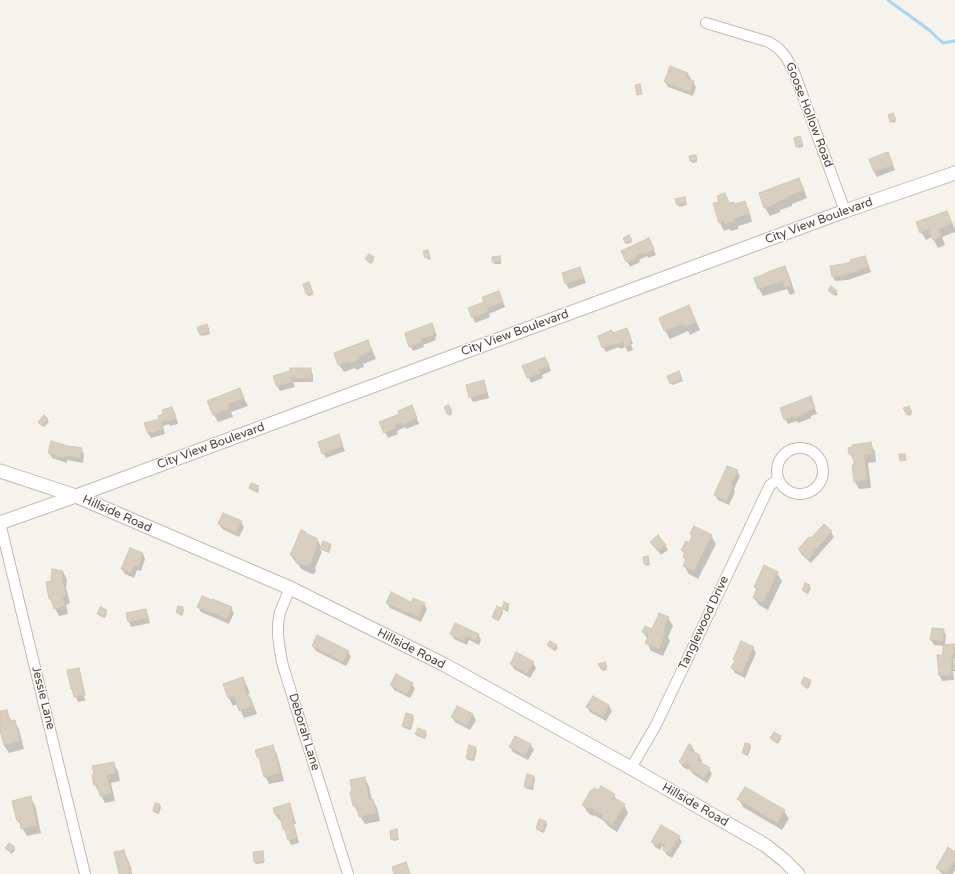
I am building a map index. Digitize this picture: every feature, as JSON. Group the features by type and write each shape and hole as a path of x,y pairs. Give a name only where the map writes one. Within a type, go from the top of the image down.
{"street":[{"name":"Goose Hollow Road","path":"706,23 769,42 778,48 786,57 794,72 845,211"},
{"name":"City View Boulevard","path":"0,523 845,211 955,173"},
{"path":"799,447 807,448 819,457 822,464 822,480 811,491 804,494 789,492 778,480 777,465 785,452 799,447"},
{"name":"Hillside Road","path":"0,471 76,496 290,588 445,665 631,768 765,845 784,860 798,874"},
{"name":"Tanglewood Drive","path":"631,768 656,725 770,485 778,480"},
{"name":"Jessie Lane","path":"0,523 85,874"},
{"name":"Deborah Lane","path":"290,588 280,612 278,624 278,636 282,659 348,874"}],"building":[{"path":"670,66 688,73 686,78 694,81 690,92 664,82"},
{"path":"640,84 642,94 637,95 635,85"},
{"path":"893,113 896,120 890,122 888,115"},
{"path":"800,136 803,145 796,147 794,138"},
{"path":"888,152 893,165 874,172 869,159"},
{"path":"696,155 697,160 690,161 689,156"},
{"path":"799,178 804,190 776,202 776,204 764,208 759,193"},
{"path":"725,193 729,203 734,202 735,204 745,201 749,214 734,218 735,221 725,224 724,221 719,223 713,203 719,202 717,196"},
{"path":"685,197 686,203 677,205 675,199"},
{"path":"947,211 952,224 939,229 941,237 933,240 928,229 920,233 916,222"},
{"path":"629,235 632,240 625,243 623,238"},
{"path":"649,238 654,249 644,254 644,252 637,255 638,257 626,262 621,251"},
{"path":"428,250 430,257 425,258 423,251"},
{"path":"369,254 374,257 370,263 365,259"},
{"path":"500,256 500,262 492,262 492,257"},
{"path":"865,256 869,267 845,275 832,277 830,266 851,262 850,260"},
{"path":"785,266 791,285 785,288 783,281 758,289 754,278"},
{"path":"580,267 584,278 565,284 562,273"},
{"path":"309,282 313,293 306,294 303,284"},
{"path":"831,286 837,291 834,295 828,290"},
{"path":"499,291 503,302 487,308 488,312 472,318 468,308 484,302 482,297"},
{"path":"689,305 696,322 684,327 683,324 664,331 659,318"},
{"path":"432,323 435,331 433,332 434,335 421,339 422,342 409,347 405,333"},
{"path":"207,324 209,331 200,335 197,327"},
{"path":"627,328 631,339 629,339 631,345 625,347 623,342 602,348 598,336 612,330 613,333"},
{"path":"368,340 372,351 359,356 360,359 350,363 350,361 338,365 334,353"},
{"path":"545,357 549,366 540,369 541,373 527,378 522,366"},
{"path":"290,368 311,368 311,378 291,378 293,382 276,386 273,376 290,371"},
{"path":"679,371 682,379 670,384 667,376"},
{"path":"484,380 487,393 469,398 466,385"},
{"path":"240,388 244,398 228,404 229,409 213,415 207,401"},
{"path":"811,396 815,408 794,418 793,416 784,420 780,408"},
{"path":"412,405 417,418 402,425 401,422 395,425 396,428 384,433 379,422 399,414 398,411"},
{"path":"449,405 452,412 447,414 444,407"},
{"path":"909,406 912,412 907,415 903,408"},
{"path":"172,407 176,418 166,422 166,420 161,421 163,429 148,434 144,423 159,419 158,416 163,414 162,410"},
{"path":"44,415 48,419 42,426 38,422"},
{"path":"339,434 343,446 322,454 318,442"},
{"path":"51,441 82,448 80,458 65,456 64,458 48,453"},
{"path":"871,442 873,454 864,455 867,480 854,482 852,465 854,465 853,454 849,454 848,448 852,447 852,445"},
{"path":"899,454 905,454 906,460 900,461"},
{"path":"727,466 738,470 726,501 714,495"},
{"path":"251,483 259,486 256,491 249,488"},
{"path":"223,513 242,521 236,533 218,524"},
{"path":"824,524 832,531 808,559 798,549"},
{"path":"694,526 712,535 694,571 683,566 686,559 683,557 685,552 681,550 686,541 689,543 692,535 690,534"},
{"path":"301,530 318,539 316,543 318,544 312,561 310,565 307,566 295,561 297,558 290,555"},
{"path":"658,535 666,545 658,551 650,542"},
{"path":"323,541 331,544 328,551 320,548"},
{"path":"130,548 143,553 138,567 134,565 131,573 121,569"},
{"path":"648,556 649,563 644,564 643,557"},
{"path":"764,565 778,572 763,603 753,598 757,588 754,587"},
{"path":"52,569 63,571 62,579 66,595 63,597 65,606 54,609 51,599 49,599 46,582 51,581"},
{"path":"805,583 810,585 807,592 802,590"},
{"path":"391,592 411,602 413,598 425,603 418,617 386,603"},
{"path":"202,596 232,607 227,619 197,607"},
{"path":"504,602 509,604 506,610 502,608"},
{"path":"178,606 183,607 181,614 176,612"},
{"path":"497,606 503,609 498,620 492,617"},
{"path":"100,607 107,610 104,616 97,614"},
{"path":"146,609 148,618 128,622 126,613"},
{"path":"659,613 669,617 663,631 666,632 659,649 645,643 649,635 642,632 645,626 652,629"},
{"path":"455,623 479,634 476,640 466,636 464,641 450,634"},
{"path":"932,628 944,629 943,641 930,640"},
{"path":"317,635 349,651 343,662 312,646"},
{"path":"550,641 557,645 554,650 547,645"},
{"path":"741,641 754,647 742,673 731,668 735,660 733,659"},
{"path":"954,644 951,675 939,676 937,655 943,655 943,645"},
{"path":"516,652 534,662 527,674 510,664"},
{"path":"605,662 607,667 601,669 598,664"},
{"path":"79,668 85,695 74,697 67,670"},
{"path":"396,674 413,683 407,694 390,685"},
{"path":"243,677 246,685 244,686 253,706 239,711 234,696 228,698 223,684"},
{"path":"804,677 811,680 807,687 801,684"},
{"path":"593,696 609,705 603,717 586,707"},
{"path":"457,706 473,714 467,726 451,717"},
{"path":"7,710 10,721 15,720 20,741 4,745 0,731 0,711"},
{"path":"406,713 413,715 410,728 402,726"},
{"path":"418,728 426,731 424,738 415,734"},
{"path":"774,732 781,736 777,742 770,738"},
{"path":"515,736 531,744 525,755 509,747"},
{"path":"745,743 750,744 747,754 742,753"},
{"path":"689,744 692,746 690,750 700,755 697,760 710,768 704,778 689,769 691,765 687,762 685,765 679,762"},
{"path":"273,745 280,773 264,777 259,757 257,757 255,750"},
{"path":"469,745 476,747 473,760 466,758"},
{"path":"114,762 116,773 107,775 111,793 100,796 97,785 94,786 92,766"},
{"path":"527,774 534,776 532,788 524,787"},
{"path":"365,777 369,800 373,799 376,813 359,817 357,805 353,806 350,792 352,791 350,780"},
{"path":"601,786 615,794 612,799 616,799 625,804 612,825 602,818 603,816 590,807 589,809 582,805 591,790 592,791 594,788 598,790"},
{"path":"745,787 785,810 777,823 737,799"},
{"path":"31,796 37,825 21,829 20,820 17,821 12,801"},
{"path":"155,803 160,804 158,812 153,811"},
{"path":"290,803 297,838 288,840 279,814 275,815 273,808"},
{"path":"539,819 546,821 543,831 536,829"},
{"path":"661,825 680,836 669,853 663,850 665,845 659,842 657,845 651,842"},
{"path":"397,829 398,838 391,840 390,831"},
{"path":"9,843 15,847 11,852 5,848"},
{"path":"948,847 955,852 955,860 947,874 936,868"},
{"path":"124,850 131,874 119,874 114,852"},
{"path":"263,851 264,861 254,862 253,852"},
{"path":"406,862 410,874 394,874 392,867"}],"waterway":[{"path":"888,0 929,30 943,43 955,41"}]}
